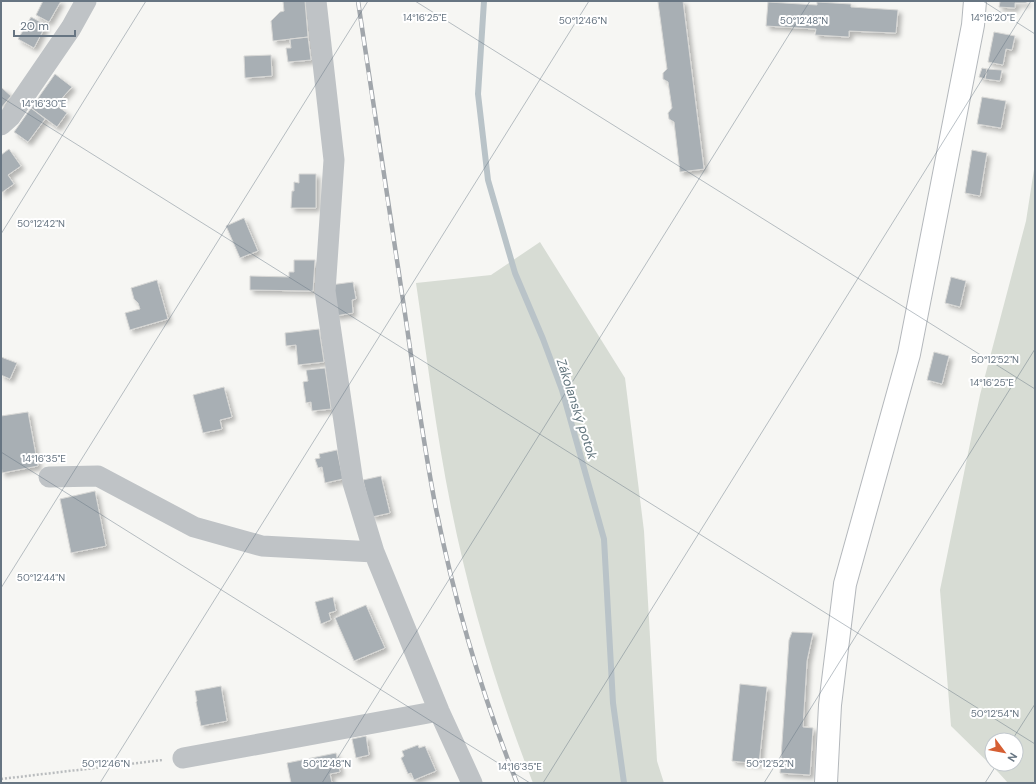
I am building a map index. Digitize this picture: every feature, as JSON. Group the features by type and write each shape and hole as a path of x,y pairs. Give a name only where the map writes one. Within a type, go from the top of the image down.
{"main road":[{"path":"826,783 830,705 845,584 909,354 974,25 975,1"}],"street":[{"path":"1,126 10,117 71,28 86,1"},
{"path":"316,1 334,160 325,291 353,483 374,552 440,711 472,783"},
{"path":"49,477 98,476 194,527 262,546 374,552"},
{"path":"183,758 440,711"}],"path":[{"path":"1,779 183,758"}],"shaded area":[{"path":"1035,163 1035,783 1008,783 998,772 1024,772 1024,732 984,732 984,758 951,726 940,590 980,395 1026,221"},
{"path":"540,242 625,378 644,531 657,761 664,783 533,783 497,682 467,578 451,507 441,451 416,283 491,275"}],"building":[{"path":"43,1 61,1 49,22 36,15"},
{"path":"283,1 305,1 308,37 273,41 271,21 280,12 284,11"},
{"path":"683,1 704,169 680,172 674,122 669,119 668,113 672,108 668,82 663,79 663,73 667,69 658,2"},
{"path":"997,1 1027,1 1026,3 1015,3 1015,8 999,7 1000,2"},
{"path":"768,2 817,5 817,2 851,4 851,7 898,10 896,33 849,31 849,37 815,35 816,29 766,26"},
{"path":"31,17 46,25 34,48 18,39"},
{"path":"994,32 1015,36 1012,50 1006,49 1003,65 988,62"},
{"path":"308,37 311,60 288,62 286,48 291,48 290,39"},
{"path":"271,55 272,76 245,78 244,56"},
{"path":"982,68 987,69 985,79 979,77"},
{"path":"987,69 1002,70 1000,81 985,79"},
{"path":"55,74 72,87 56,105 67,113 57,127 31,108"},
{"path":"2,88 11,96 1,108 1,90"},
{"path":"982,97 1006,101 1001,128 977,124"},
{"path":"31,108 45,119 28,142 14,132"},
{"path":"9,149 21,166 8,175 14,184 1,193 1,155"},
{"path":"972,150 987,153 980,196 965,193"},
{"path":"299,174 316,174 316,208 291,208 294,182 299,183"},
{"path":"244,218 258,251 240,258 226,226"},
{"path":"294,260 315,260 313,291 250,290 250,276 289,277 289,272 294,272"},
{"path":"951,277 966,281 960,307 945,303"},
{"path":"157,280 168,319 130,330 125,313 140,309 138,303 134,299 131,288"},
{"path":"353,282 356,299 352,300 353,313 335,316 330,285"},
{"path":"319,329 324,362 298,365 296,345 286,346 285,333"},
{"path":"934,352 949,356 942,384 927,380"},
{"path":"1,357 17,363 10,379 1,375"},
{"path":"325,368 331,409 312,411 311,402 306,403 303,382 308,381 306,370"},
{"path":"224,387 232,417 220,420 222,429 203,433 193,395"},
{"path":"28,412 38,466 2,473 1,416"},
{"path":"337,450 343,479 325,483 322,467 318,468 315,459 320,458 319,454"},
{"path":"381,476 390,513 372,517 363,480"},
{"path":"95,491 106,546 71,553 60,499"},
{"path":"333,597 336,611 329,613 331,620 321,624 315,602"},
{"path":"366,605 385,648 354,661 335,618"},
{"path":"792,632 813,633 807,661 803,727 813,728 810,775 780,773 789,640"},
{"path":"740,684 767,687 759,764 732,761"},
{"path":"221,686 227,721 201,726 195,691"},
{"path":"366,736 369,755 356,758 352,739"},
{"path":"418,745 419,748 425,746 436,771 414,780 411,773 408,774 401,758 404,756 402,751"},
{"path":"336,753 340,772 330,774 332,783 291,783 287,763"}],"waterway":[{"name":"Zákolanský potok","path":"484,1 478,94 488,180 515,273 543,339 562,390 604,539 613,703 624,783"}],"railway":[{"path":"358,1 419,408 436,509 470,648 492,716 517,783"}]}
